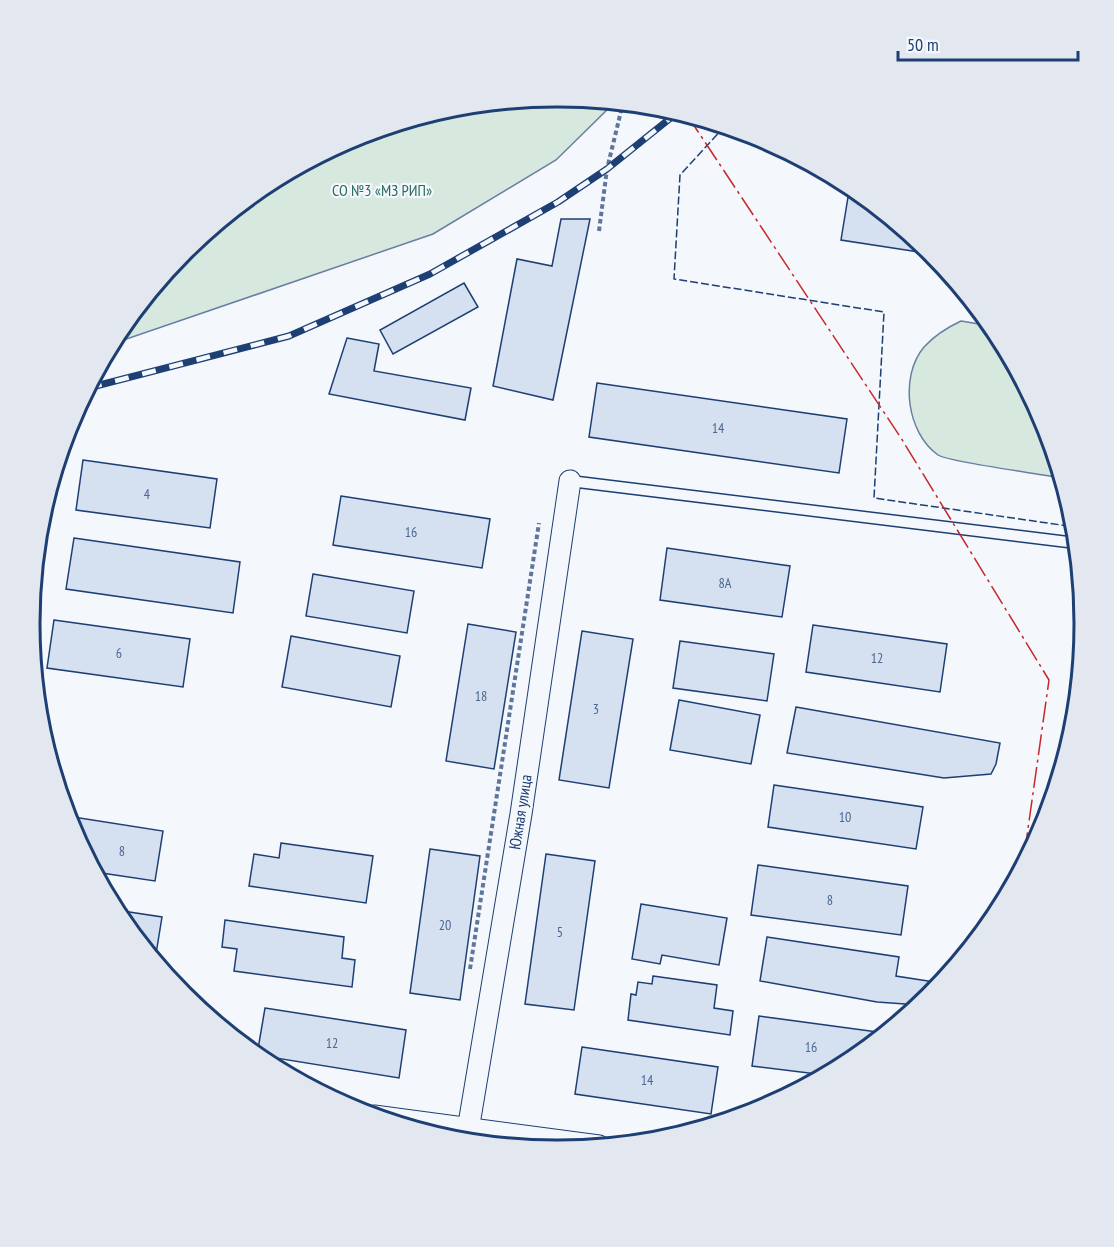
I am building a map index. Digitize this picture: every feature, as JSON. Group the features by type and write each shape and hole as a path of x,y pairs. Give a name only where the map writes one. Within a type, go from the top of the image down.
{"street":[{"name":"Южная улица","path":"467,1132 521,814 570,481"}],"lane":[{"path":"570,481 1067,542"}],"path":[{"path":"599,231 607,169 621,111"},
{"path":"469,974 541,513"}],"green space":[{"name":"СО №3 «МЗ РИП»","path":"523,108 607,109 556,160 433,234 127,339 147,309 169,283 216,235 270,194 329,160 391,134 456,117"},
{"path":"961,321 977,324 1004,365 1020,395 1052,477 945,458 927,445 913,419 909,389 911,373 924,347 946,329"}],"building":[{"path":"848,197 898,235 915,251 841,240"},
{"path":"561,219 590,219 553,400 493,386 517,259 552,266"},
{"path":"464,283 478,307 393,354 380,330"},
{"path":"347,338 379,344 374,371 471,388 465,420 329,394"},
{"path":"597,383 847,419 839,473 589,437"},
{"path":"83,460 217,479 210,528 76,510"},
{"path":"341,496 490,519 482,568 333,545"},
{"path":"74,538 240,562 233,613 66,589"},
{"path":"667,548 790,566 782,617 660,600"},
{"path":"313,574 414,591 407,633 306,616"},
{"path":"54,620 190,639 183,687 47,668"},
{"path":"468,624 516,632 494,769 446,761"},
{"path":"813,625 947,644 940,692 806,672"},
{"path":"582,631 633,639 609,788 559,780"},
{"path":"291,636 400,656 391,707 282,687"},
{"path":"680,641 774,654 767,701 673,688"},
{"path":"679,700 760,715 751,764 670,750"},
{"path":"796,707 1000,743 996,764 991,774 944,778 787,753"},
{"path":"774,785 923,807 916,849 768,827"},
{"path":"79,818 163,831 155,881 106,874"},
{"path":"281,843 373,856 366,903 249,886 254,854 279,858"},
{"path":"430,849 480,856 460,1000 410,993"},
{"path":"546,854 595,861 574,1010 525,1004"},
{"path":"758,865 908,886 901,935 751,915"},
{"path":"641,904 727,918 719,965 662,955 660,964 632,959"},
{"path":"129,912 162,917 157,949"},
{"path":"225,920 344,937 342,958 355,960 352,987 234,971 237,949 222,947"},
{"path":"767,937 899,957 896,976 929,981 906,1004 877,1002 760,981"},
{"path":"653,976 717,985 714,1008 733,1011 730,1035 628,1020 631,994 636,995 638,982 652,984"},
{"path":"265,1008 406,1030 399,1078 279,1059 259,1045"},
{"path":"759,1016 873,1031 811,1073 752,1066"},
{"path":"582,1047 718,1067 711,1114 575,1094"}],"railway":[{"path":"99,385 289,336 430,274 558,202 607,169 669,120"}],"fence":[{"path":"719,133 680,175 674,279 884,312 874,498 1064,525"}],"power":[{"path":"694,126 901,438 1049,680 1027,837"}]}
